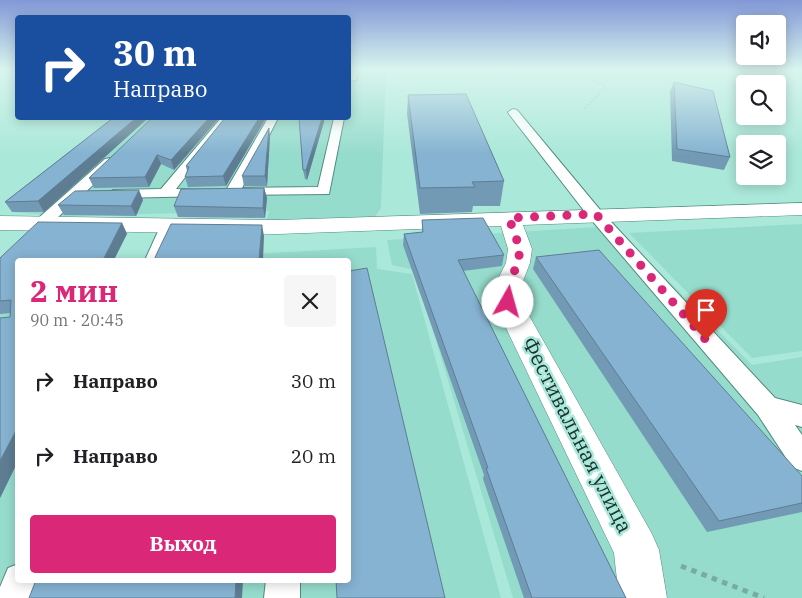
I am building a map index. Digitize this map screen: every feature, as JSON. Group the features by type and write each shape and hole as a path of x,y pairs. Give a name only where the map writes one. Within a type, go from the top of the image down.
{"street":[{"path":"0,223 257,227 596,214 802,209"},
{"name":"Фестивальная улица","path":"509,218 520,249 518,263 510,281 508,302 636,550 643,598"}],"lane":[{"path":"513,112 596,214 767,407 802,458"},
{"path":"165,193 224,120"},
{"path":"232,192 272,120"},
{"path":"76,195 324,191 339,120"},
{"path":"40,225 76,195 116,156"},
{"path":"155,258 168,227"},
{"path":"767,407 802,416"},
{"path":"13,598 19,583"},
{"path":"282,598 283,583"}],"path":[{"path":"584,109 595,98"},
{"path":"636,550 764,598"}],"shaded area":[{"path":"351,98 385,98 381,208 374,218 266,222 269,211 60,216 12,212 124,120 351,120"},
{"path":"802,224 802,351 752,358 629,233"},
{"path":"614,226 752,365 802,357 802,598 513,598 415,270 392,265 387,240"},
{"path":"376,247 377,269 412,274 501,598 0,598 0,269 15,268 15,583 351,583 351,258 181,258"}],"building":[{"path":"408,98 468,98 504,181 472,182 475,187 420,188"},
{"path":"675,98 715,98 730,157 677,149"},
{"path":"110,120 134,120 38,201 5,202"},
{"path":"150,120 207,120 171,160 157,155 145,177 89,178"},
{"path":"223,120 258,120 223,176 185,177 189,167 186,166"},
{"path":"299,120 321,120 306,170 303,170"},
{"path":"269,128 265,176 242,176"},
{"path":"264,188 263,208 174,206 181,189"},
{"path":"139,190 131,206 58,205 75,191"},
{"path":"483,218 504,255 458,260 626,598 532,598 486,468 488,468 404,234 423,232 422,220"},
{"path":"38,222 122,223 104,258 15,258 15,433 0,461 0,318 10,317 11,300 0,301 0,258"},
{"path":"171,224 262,225 259,258 155,258"},
{"path":"599,250 802,476 802,503 719,521 536,257"},
{"path":"367,268 445,598 337,598 336,583 351,583 351,271"},
{"path":"35,583 236,583 235,598 29,598"}],"route":[{"path":"508,302 510,281 518,263 520,249 509,218 596,214 706,340"}]}
